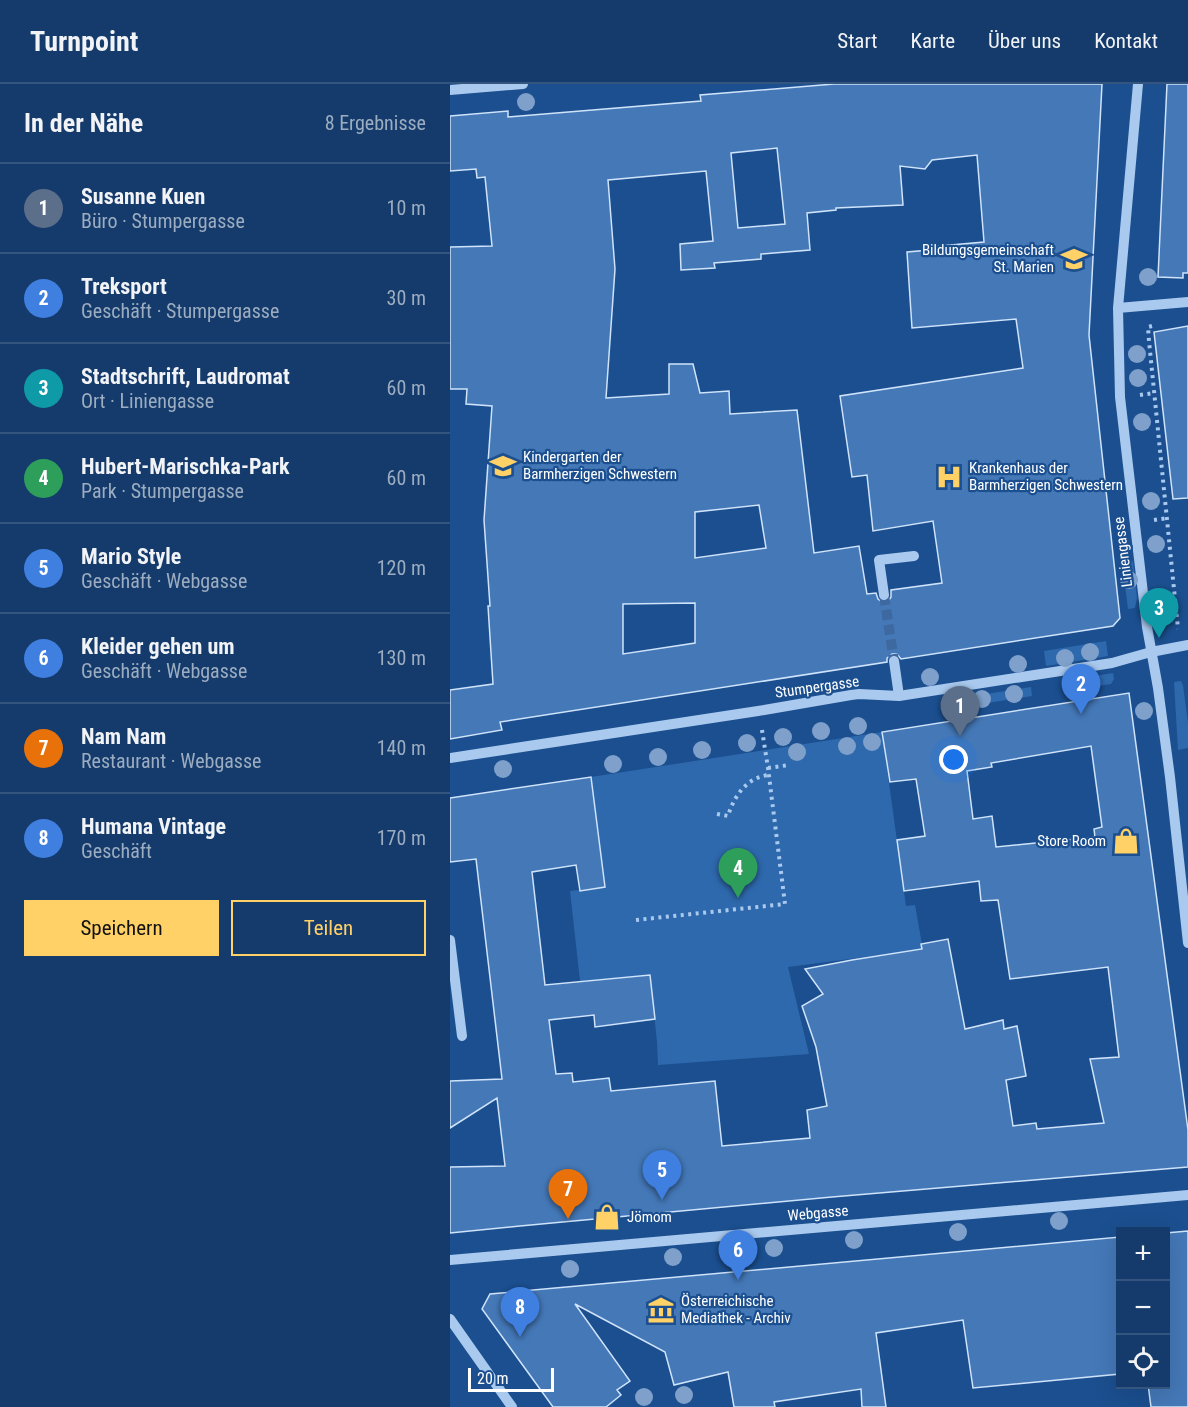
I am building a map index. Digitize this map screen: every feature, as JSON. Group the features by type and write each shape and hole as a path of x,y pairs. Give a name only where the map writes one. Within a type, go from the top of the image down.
{"street":[{"path":"450,90 523,84"},
{"name":"Liniengasse","path":"1138,84 1118,308 1120,397 1145,608 1170,777 1188,943"},
{"path":"1118,308 1188,302"},
{"path":"884,595 879,560 914,555"},
{"name":"Stumpergasse","path":"450,758 859,694 899,696 1112,663 1188,645"},
{"path":"894,661 899,696"},
{"path":"450,940 453,985 462,1036"},
{"name":"Webgasse","path":"450,1260 1188,1195"},
{"path":"450,1319 512,1407"}],"path":[{"path":"1165,304 1167,323 1148,327 1177,617"},
{"path":"1139,337 1149,336"},
{"path":"1140,395 1154,393"},
{"path":"1154,520 1168,518"},
{"path":"636,920 785,904 769,775 758,711"},
{"path":"768,768 789,765"},
{"path":"717,814 728,816 735,799 754,778 769,775"}],"shaded area":[{"path":"1131,560 1137,598 1135,608 1128,609 1122,561"},
{"path":"1106,641 1108,656 1046,666 1044,651"},
{"path":"1113,673 1114,679 1111,684 1072,690 1070,680"},
{"path":"1181,681 1188,723 1188,748 1178,750 1174,682"},
{"path":"1031,687 1032,696 942,710 941,701"},
{"path":"882,732 906,906 915,905 934,1012 904,952 788,967 809,1054 658,1065 650,975 580,981 570,891 605,887 591,777"}],"building":[{"path":"834,84 1102,84 1089,335 1120,618 1113,626 901,659 897,654 892,654 887,658 887,662 500,722 502,730 450,739 450,690 493,684 484,520 492,406 466,404 467,389 450,389 450,247 492,246 485,177 477,178 476,169 450,171 450,116 508,111 508,117 701,101 700,95","holes":["777,148 785,224 738,228 731,153","977,155 984,242 929,247 930,250 907,252 912,328 1016,319 1023,368 840,396 852,477 867,475 873,531 933,521 942,583 891,590 889,600 882,602 876,593 867,594 859,546 814,553 797,410 730,414 729,391 700,393 693,364 669,364 669,394 606,398 615,269 608,180 706,171 713,241 680,244 681,270 715,268 714,263 761,259 761,254 810,250 807,213 836,210 836,208 903,205 900,166 925,169 932,160","759,505 766,548 695,558 695,512","695,603 695,643 623,654 623,604"]},
{"path":"1167,84 1188,84 1188,273 1183,273 1183,278 1158,277"},
{"path":"1188,326 1188,498 1173,499 1154,332"},
{"path":"1129,693 1188,1130 1188,1167 832,1197 450,1233 450,1167 505,1166 497,1098 450,1128 450,1081 502,1079 476,859 450,862 450,798 591,777 605,887 580,891 576,865 532,872 545,985 650,975 655,1019 595,1027 594,1015 549,1020 556,1074 572,1073 573,1082 609,1078 611,1091 715,1081 722,1146 810,1138 807,1110 827,1106 816,1047 802,1006 823,994 805,969 922,949 921,944 948,939 965,1029 1003,1020 1004,1029 1017,1026 1026,1076 1006,1080 1013,1126 1036,1123 1037,1129 1104,1123 1090,1059 1119,1057 1108,967 1010,979 998,900 981,901 979,881 904,891 897,840 925,836 916,779 890,782 882,732","holes":["1091,746 1102,827 1094,829 1095,837 996,847 992,816 973,819 967,771 992,767 991,763"]},
{"path":"1188,1231 1188,1407 1151,1407 1149,1389 1170,1389 1170,1233"},
{"path":"1116,1237 1116,1374 973,1388 963,1320 876,1333 886,1407 862,1407 861,1389 774,1402 775,1407 734,1407 728,1372 674,1385 665,1352 575,1304 630,1381 617,1390 621,1395 606,1407 553,1407 482,1309 490,1294"}],"tunnel":[{"path":"884,595 894,661"}],"place":[{"name":"Bildungsgemeinschaft St. Marien","path":"1074,259"},
{"name":"Kindergarten der Barmherzigen Schwestern","path":"503,466"},
{"name":"Krankenhaus der Barmherzigen Schwestern","path":"949,477"},
{"name":"Stadtschrift, Laudromat","path":"1159,638"},
{"name":"Treksport","path":"1081,714"},
{"name":"Susanne Kuen","path":"960,736"},
{"name":"Store Room","path":"1126,841"},
{"name":"Hubert-Marischka-Park","path":"738,898"},
{"name":"Mario Style","path":"662,1200"},
{"name":"Jömom","path":"607,1217"},
{"name":"Nam Nam","path":"568,1219"},
{"name":"Kleider gehen um","path":"738,1280"},
{"name":"Österreichische Mediathek - Archiv","path":"661,1310"},
{"name":"Humana Vintage","path":"520,1337"}]}
